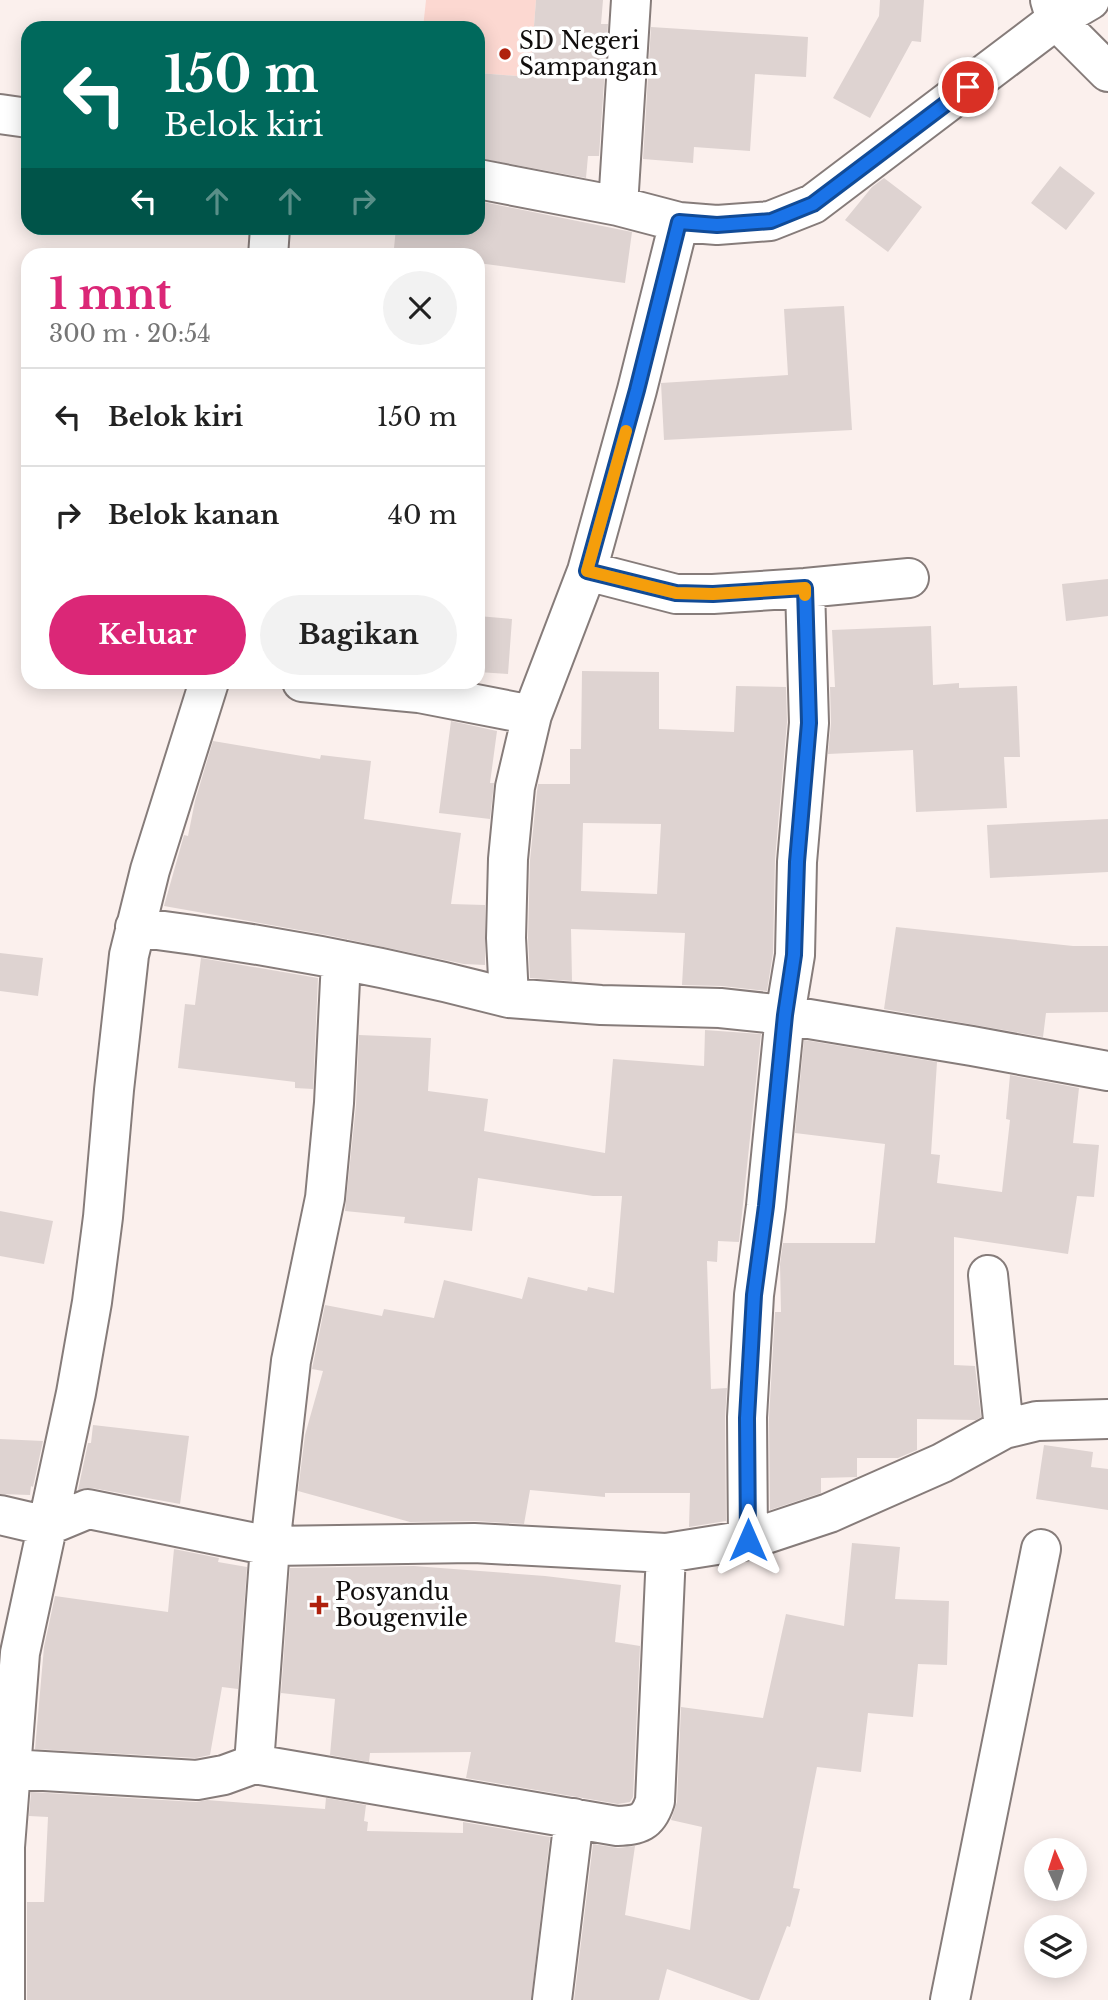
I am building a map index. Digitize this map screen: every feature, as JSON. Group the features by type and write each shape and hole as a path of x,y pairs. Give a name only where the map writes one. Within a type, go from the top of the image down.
{"street":[{"path":"618,206 631,0"},
{"path":"485,180 618,206 679,222 717,225 771,221 813,204 1053,10 1090,0"},
{"path":"1053,10 1108,72"},
{"path":"0,114 21,117"},
{"path":"509,998 506,938 508,859 515,787 532,715 587,571 637,390 679,222"},
{"path":"587,571 676,593 713,594 909,578"},
{"path":"748,1540 747,1418 754,1295 794,955 797,862 809,723 805,588"},
{"path":"5,2000 5,1847 20,1653 93,1301 127,968 150,870 207,689"},
{"path":"376,689 419,693 532,715"},
{"path":"135,927 193,934 341,960 509,998 601,1005 720,1008 785,1015 1108,1071"},
{"path":"254,1765 270,1546 291,1361 325,1198 334,1103 341,960"},
{"path":"988,1275 1003,1429"},
{"path":"0,1515 47,1526 88,1509 270,1546 474,1543 666,1553 748,1540 829,1513 942,1463 1003,1429 1037,1421 1108,1419"},
{"path":"950,2000 1041,1549"},
{"path":"10,1769 197,1780 254,1765 617,1826 643,1822 651,1813 655,1801 666,1553"},
{"path":"552,2000 575,1818"}],"shaded area":[{"path":"426,0 536,0 530,77 485,74 485,21 424,21"}],"building":[{"path":"536,0 603,0 601,24 608,24 599,156 588,156 586,178 485,159 485,74 530,77"},
{"path":"880,0 924,0 921,42 912,41 870,118 833,98 879,16"},
{"path":"651,27 808,37 806,77 755,74 750,151 694,147 693,163 643,159"},
{"path":"1060,166 1095,193 1066,230 1031,203"},
{"path":"884,178 922,207 888,252 845,220 872,187"},
{"path":"485,202 632,232 625,283 485,264 485,248 394,248 395,235 485,235"},
{"path":"844,306 852,430 664,440 661,383 788,375 784,309"},
{"path":"1108,579 1108,616 1066,621 1062,584"},
{"path":"485,617 512,619 508,674 485,672"},
{"path":"931,626 933,685 959,683 959,688 1017,686 1020,757 1004,757 1007,808 916,812 913,750 828,754 830,687 835,687 832,630"},
{"path":"582,671 659,672 659,729 734,732 736,686 786,687 787,722 775,860 773,953 767,991 682,985 685,933 571,929 572,981 530,978 530,860 538,784 570,784 570,749 581,749","holes":["583,823 661,824 657,894 581,891"]},
{"path":"451,721 497,731 490,783 494,783 490,819 439,813"},
{"path":"213,741 320,759 321,755 371,761 364,819 461,833 451,904 485,905 485,965 464,964 327,935 164,906 184,835 188,836 195,801"},
{"path":"1108,819 1108,872 990,878 987,825"},
{"path":"896,927 1073,946 1108,946 1108,1012 1046,1013 1043,1037 884,1009"},
{"path":"0,953 43,958 38,996 0,991"},
{"path":"201,958 318,978 313,1089 295,1088 295,1082 178,1068 185,1004 195,1005"},
{"path":"705,1030 761,1034 739,1242 718,1241 717,1262 707,1261 711,1389 727,1388 726,1521 689,1527 690,1493 605,1493 605,1497 530,1490 524,1524 475,1521 410,1522 298,1491 305,1435 323,1371 312,1369 325,1305 382,1316 384,1309 434,1318 444,1280 522,1299 528,1277 587,1291 588,1287 614,1293 622,1196 593,1196 478,1178 472,1231 404,1223 405,1217 345,1211 356,1105 359,1035 431,1038 428,1091 488,1099 484,1131 605,1153 613,1059 704,1066"},
{"path":"804,1040 937,1062 931,1154 940,1155 937,1183 1002,1192 1010,1120 1006,1119 1010,1075 1079,1088 1073,1143 1099,1145 1094,1197 1077,1196 1068,1254 954,1237 954,1365 975,1366 981,1417 976,1420 917,1419 917,1450 898,1458 857,1458 857,1477 821,1478 821,1493 770,1510 769,1418 775,1312 781,1312 780,1264 783,1243 875,1243 885,1144 795,1133"},
{"path":"0,1211 53,1221 44,1264 0,1256"},
{"path":"93,1425 189,1436 180,1504 92,1488 78,1490"},
{"path":"0,1439 43,1441 30,1495 0,1494"},
{"path":"1044,1445 1093,1452 1091,1467 1108,1469 1108,1510 1036,1499"},
{"path":"852,1543 900,1547 895,1599 949,1601 947,1665 918,1664 913,1717 868,1713 861,1772 817,1767 793,1888 800,1889 790,1927 787,1926 759,2000 751,2000 667,1969 659,2000 574,2000 593,1844 618,1848 635,1846 625,1915 690,1930 702,1827 671,1820 677,1802 681,1707 763,1718 786,1614 844,1626"},
{"path":"174,1549 247,1567 238,1689 222,1687 210,1755 196,1758 35,1749 44,1647 55,1596 168,1612"},
{"path":"414,1566 621,1585 615,1642 640,1646 633,1797 630,1802 618,1804 466,1778 471,1752 370,1753 369,1762 330,1755 335,1699 281,1693 290,1568"},
{"path":"31,1792 196,1802 207,1800 325,1809 326,1798 366,1805 364,1821 368,1822 367,1831 463,1833 463,1822 550,1837 531,2000 27,2000 27,1902 44,1902 48,1817 29,1816"}],"slow traffic":[{"path":"626,431 587,571 676,593 713,594 805,588 805,595"}],"place":[{"name":"SD Negeri Sampangan","path":"505,54"},
{"name":"Posyandu Bougenvile","path":"319,1605"}],"route":[{"path":"748,1540 747,1418 754,1295 794,955 797,862 809,723 805,588 713,594 676,593 587,571 637,390 679,222 717,225 771,221 813,204 968,87"}]}
